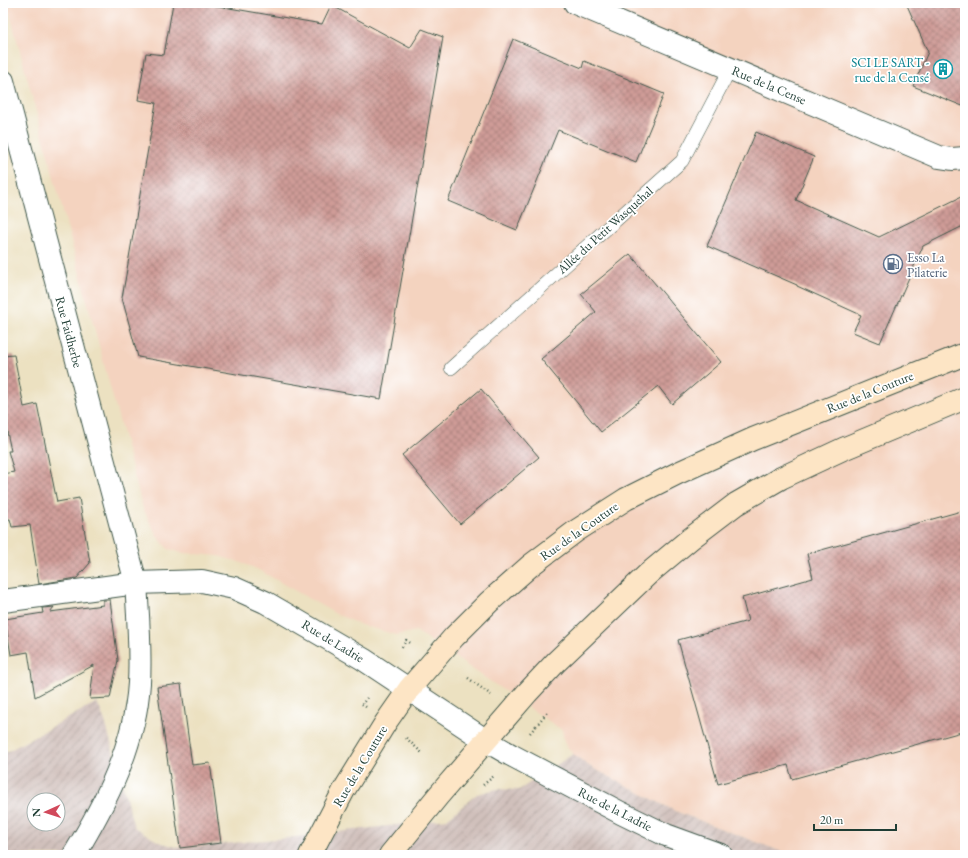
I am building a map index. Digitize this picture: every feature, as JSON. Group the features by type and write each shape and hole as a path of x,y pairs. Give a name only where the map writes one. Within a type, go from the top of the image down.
{"street":[{"name":"Rue de la Cense","path":"575,3 939,157 952,159 965,158"},
{"name":"Rue Faidherbe","path":"3,81 136,583 140,660 139,685 135,713 114,783 74,855"},
{"name":"Rue de la Couture","path":"310,855 328,818 348,784 386,722 409,689 454,636 531,565 576,531 626,499 678,473 753,439 965,354"},
{"path":"390,855 512,709 648,574 690,539 736,504 781,478 843,449 965,398"},
{"name":"Rue de Ladrie","path":"3,601 136,583 202,581 234,588 265,602 363,659 485,740 511,755"},
{"name":"Rue de la Ladrie","path":"511,755 666,835 721,855"}],"lane":[{"name":"Allée du Petit Wasquehal","path":"451,368 682,161 730,69"}],"path":[{"path":"402,647 406,640 412,644"},
{"path":"468,678 492,696"},
{"path":"536,726 550,708"},
{"path":"405,737 422,753"}],"shaded area":[{"path":"7,3 965,3 965,855 790,855 675,811 589,766 573,754 568,748 564,740 562,730 416,631 397,635 361,625 336,614 257,569 218,556 184,553 168,549 157,536 143,509"},
{"path":"97,702 105,721 134,827 159,842 180,848 287,838 447,819 477,794 497,789 519,790 573,754 589,766 675,811 790,855 3,855 3,754"}],"building":[{"path":"173,3 200,3 322,24 331,5 410,48 422,29 443,37 381,399 138,357 122,298 156,103 138,100 146,53 164,55"},
{"name":"SCI LE SART - rue de la Censé","path":"906,3 965,3 965,107 913,86 928,52"},
{"path":"513,39 582,68 584,61 664,94 636,162 558,130 517,230 448,201"},
{"path":"756,132 814,157 796,200 879,237 965,195 965,225 923,246 880,343 853,332 861,315 797,285 707,246"},
{"path":"630,254 721,362 672,404 658,386 601,432 541,359 596,312 581,294"},
{"path":"14,355 24,407 37,404 57,502 79,498 90,563 77,578 39,584 30,525 12,527 10,519 3,520 3,474 14,472 8,451 11,451 3,413 3,356"},
{"path":"481,389 539,457 460,524 402,455"},
{"path":"965,510 965,731 792,779 788,765 718,784 678,640 748,621 742,598 813,578 807,554"},
{"path":"103,600 110,600 118,660 110,698 90,699 94,665 35,697 28,652 11,655 5,619 43,613 42,608 54,607 50,612 103,605"},
{"path":"181,684 192,765 210,763 221,843 180,848 157,687"}],"place":[{"name":"SCI LE SART - rue de la Censé","path":"943,69"},
{"name":"Esso La Pilaterie","path":"893,264"}]}
